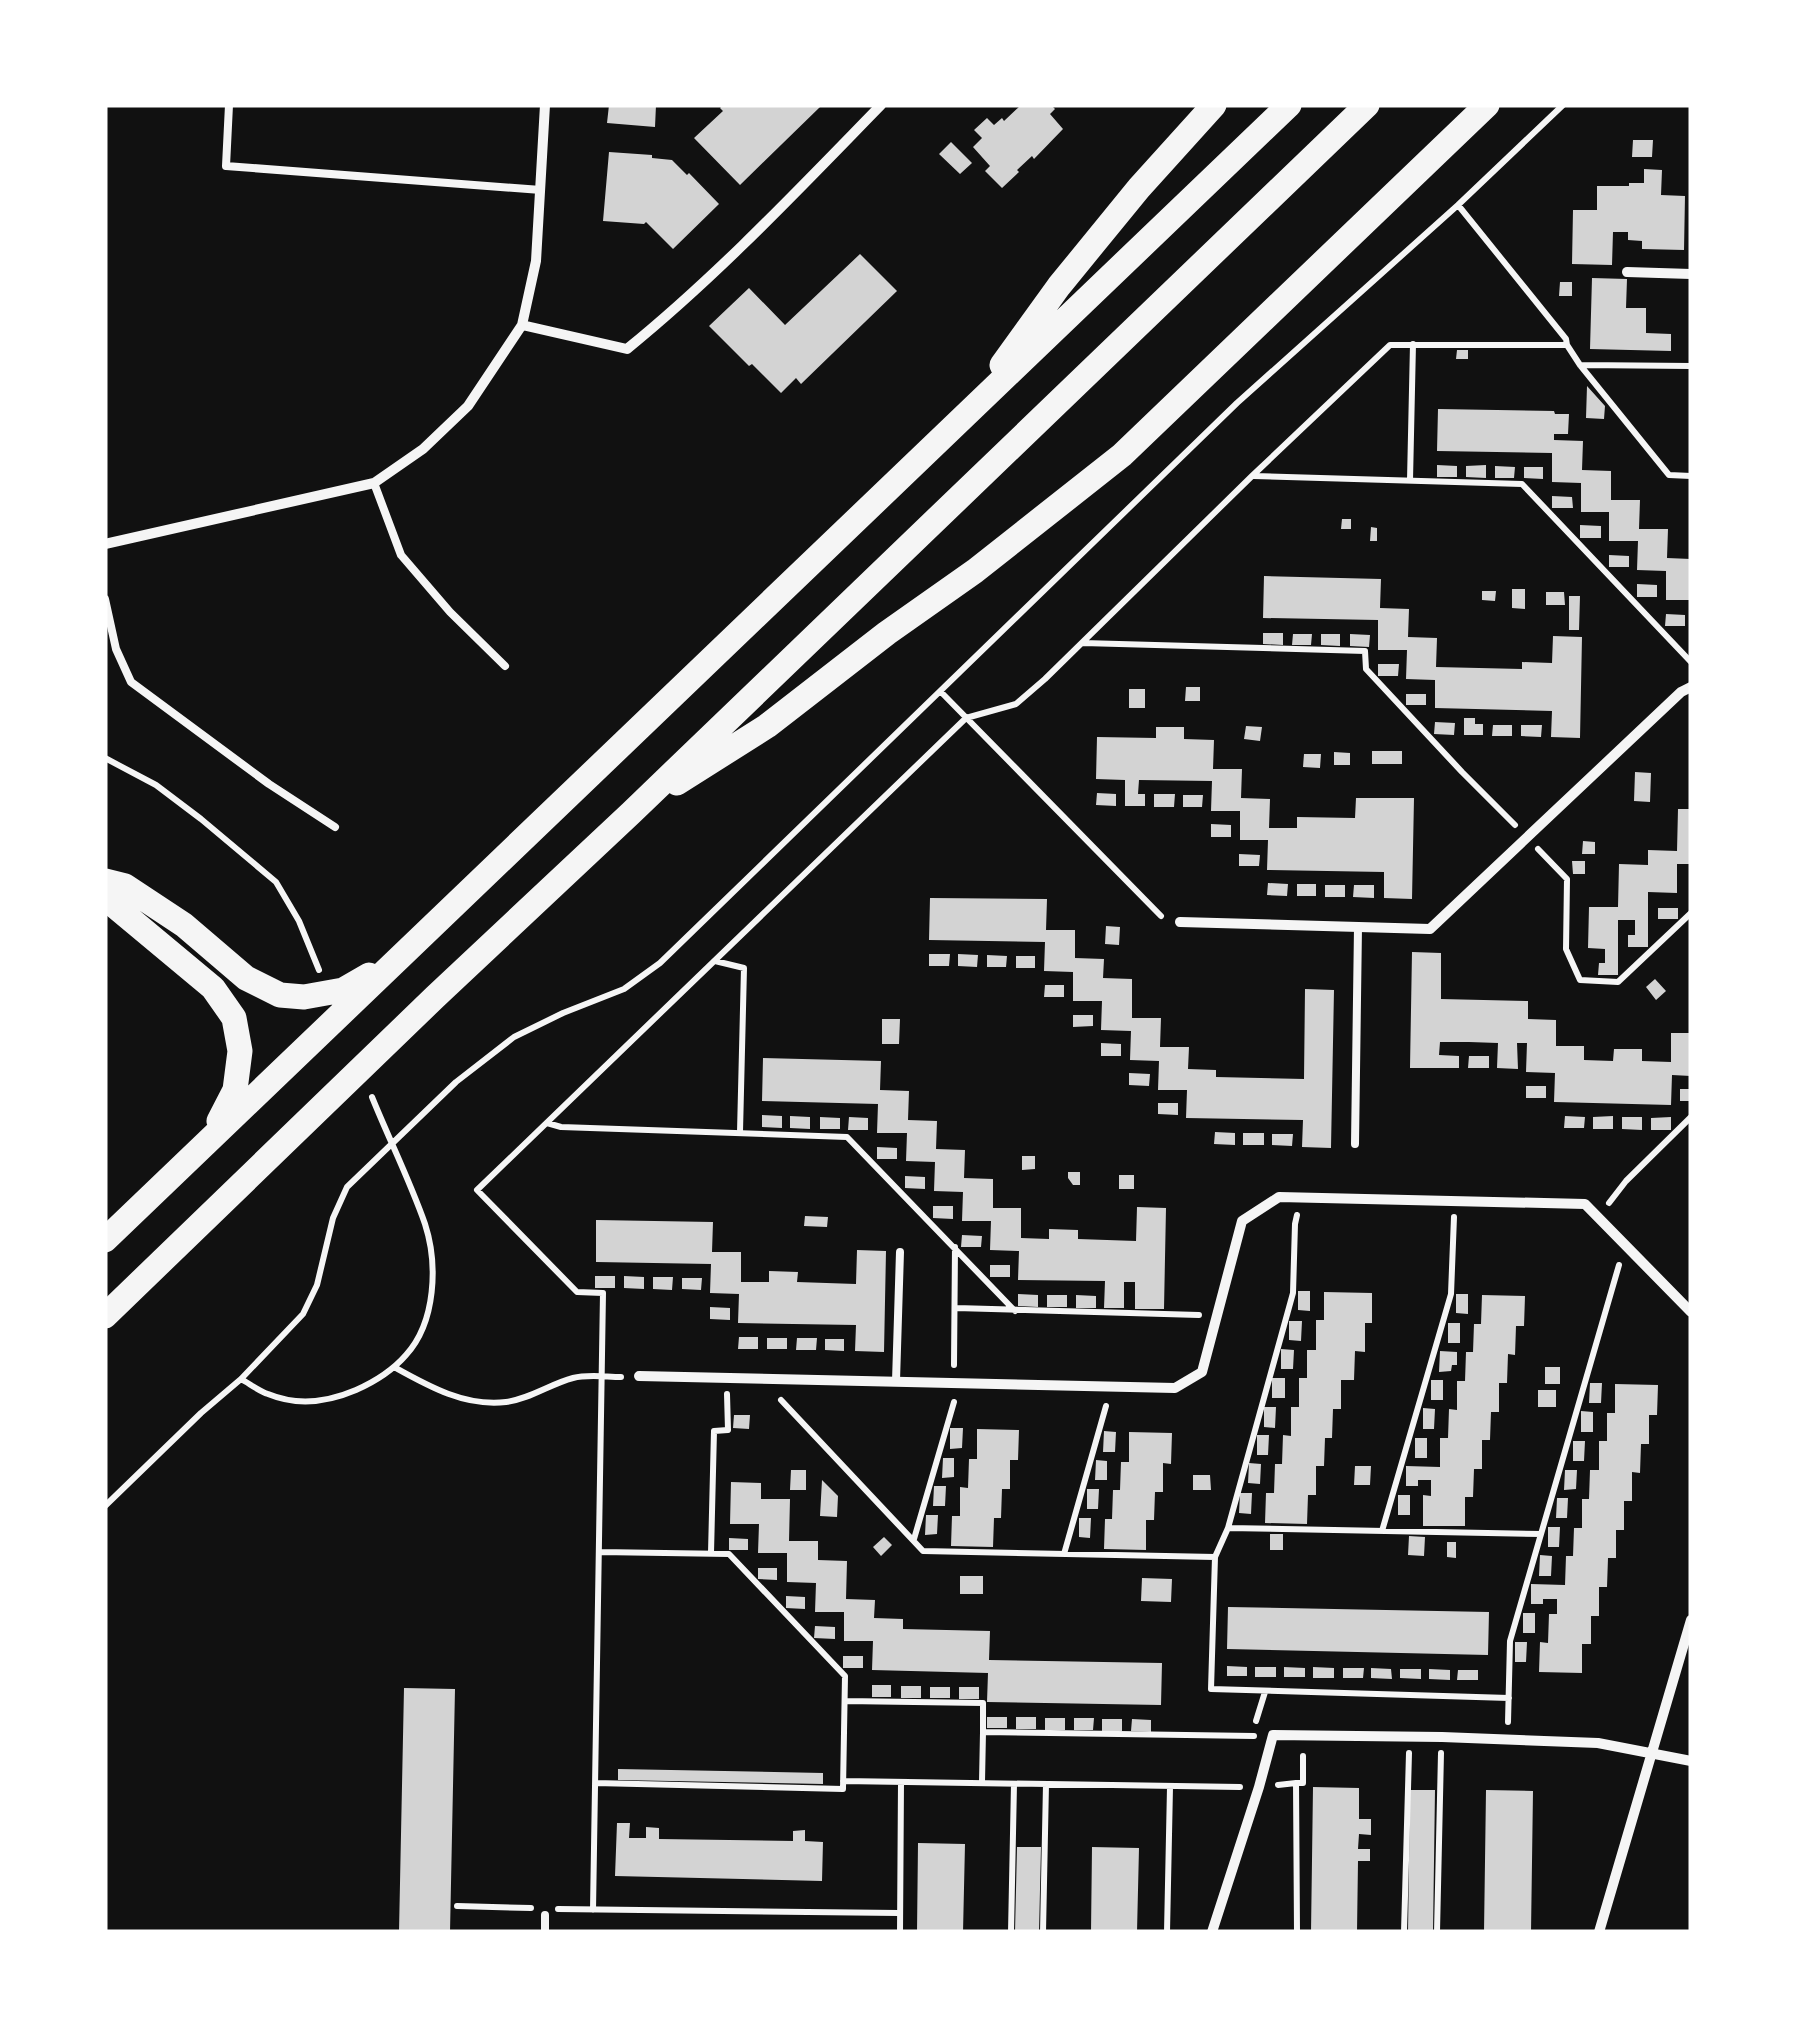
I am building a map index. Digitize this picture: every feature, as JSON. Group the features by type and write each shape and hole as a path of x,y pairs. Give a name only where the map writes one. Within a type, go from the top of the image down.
{"main road":[{"path":"963,417 1059,286 1214,105"},
{"path":"105,1240 1289,105"},
{"path":"105,1316 1367,105"},
{"path":"631,813 768,726 1122,455 1487,105"},
{"path":"105,880 125,886 184,925 246,978 280,995 343,990 398,958"},
{"path":"105,898 213,988 234,1018 240,1050 235,1090 209,1140"}],"street":[{"path":"105,544 374,483 423,449 468,406 522,325 536,261 545,105"},
{"path":"522,325 627,349 758,230 881,105"},
{"path":"1627,272 1691,274"},
{"path":"1180,922 1430,929 1681,692 1691,687"},
{"path":"639,1376 1175,1388 1202,1372 1242,1221 1279,1198 1586,1204 1691,1312"},
{"path":"1599,1932 1691,1620"},
{"path":"1212,1932 1273,1734 1598,1743 1691,1761"}],"lane":[{"path":"229,105 226,166 541,190"},
{"path":"374,483 401,555 450,612 505,666"},
{"path":"105,599 116,649 131,682 334,827"},
{"path":"1356,1144 1358,927"},
{"path":"896,1381 900,1252"},
{"path":"545,1915 545,1932"}],"path":[{"path":"105,1506 241,1379 303,1314 317,1285 333,1218 347,1187 456,1082 514,1037 624,990 660,963 1238,403 1563,105"},
{"path":"1458,205 1668,475 1691,476"},
{"path":"593,1910 603,1293 577,1292 477,1190 966,718 1016,704 1377,356 1390,346 1414,344 1567,346"},
{"path":"1410,480 1414,344"},
{"path":"1580,365 1691,366"},
{"path":"1252,476 1522,484 1691,662"},
{"path":"1083,643 1366,651 1366,669 1567,878 1566,949 1580,980 1618,982 1691,913"},
{"path":"941,692 1164,920 1180,922"},
{"path":"105,758 156,785 276,882 299,921"},
{"path":"714,961 744,968 740,1132"},
{"path":"1302,1212 1296,1216 1295,1224 1292,1294 1228,1528 1215,1558 1211,1689 1508,1698 1510,1641 1620,1264 1590,1230 1626,1180 1691,1117"},
{"path":"546,1123 561,1127 848,1136 1014,1311"},
{"path":"241,1379 268,1394 307,1402 337,1398 365,1386 410,1352 430,1302 432,1258 426,1226 398,1162"},
{"path":"1382,1531 1451,1294 1454,1200"},
{"path":"1454,1216 1472,1216"},
{"path":"914,1540 957,1382 954,1248"},
{"path":"956,1308 1215,1316"},
{"path":"394,1367 432,1388 487,1403 524,1398 573,1378 602,1377"},
{"path":"711,1554 714,1431 728,1430 727,1378"},
{"path":"760,1378 923,1550 1215,1558"},
{"path":"1064,1554 1108,1400 1107,1385"},
{"path":"1228,1528 1541,1534"},
{"path":"594,1784 842,1789 846,1676 728,1554 600,1552"},
{"path":"983,1732 1252,1736 1265,1692"},
{"path":"845,1701 983,1703 982,1782"},
{"path":"843,1781 1170,1787 1303,1784 1304,1734"},
{"path":"1404,1932 1409,1736"},
{"path":"1437,1932 1442,1737"},
{"path":"900,1932 901,1782"},
{"path":"1296,1783 1297,1932"},
{"path":"1011,1932 1014,1784"},
{"path":"1043,1932 1046,1784"},
{"path":"1167,1932 1170,1787"},
{"path":"457,1906 900,1913"}],"building":[{"path":"609,105 656,105 655,127 607,123"},
{"path":"723,105 820,107 740,185 694,138 723,111"},
{"path":"1021,105 1051,105 1055,109 1050,114 1063,129 1002,188 985,171 990,166 973,147 982,138 974,130 987,118 994,125 1002,118 1004,121"},
{"path":"1633,140 1653,140 1652,157 1632,157"},
{"path":"951,142 972,163 960,174 939,154"},
{"path":"609,152 672,160 719,204 673,249 646,222 603,221"},
{"path":"1644,169 1662,170 1661,195 1685,196 1684,250 1642,249 1642,241 1628,240 1628,232 1613,232 1612,265 1572,264 1573,210 1597,210 1597,186 1644,183"},
{"path":"860,254 897,291 801,384 796,378 781,393 709,326 749,288 785,325"},
{"path":"1592,278 1627,279 1626,308 1646,308 1646,333 1671,334 1671,351 1590,349"},
{"path":"1560,282 1572,282 1572,296 1559,296"},
{"path":"1457,350 1468,350 1468,359 1456,359"},
{"path":"1587,386 1605,406 1604,419 1586,418"},
{"path":"1438,409 1569,414 1568,434 1554,434 1554,440 1583,441 1582,470 1611,471 1611,500 1640,500 1639,529 1668,529 1667,558 1691,559 1691,600 1666,600 1666,571 1637,570 1638,541 1609,541 1609,512 1581,512 1581,483 1552,482 1552,453 1437,451"},
{"path":"1437,465 1457,466 1457,477 1437,477"},
{"path":"1486,465 1486,478 1466,477 1466,466"},
{"path":"1495,466 1515,467 1514,478 1495,478"},
{"path":"1524,467 1543,467 1543,479 1524,478"},
{"path":"1552,496 1572,497 1573,508 1552,508"},
{"path":"1342,519 1351,519 1351,529 1341,529"},
{"path":"1580,525 1601,526 1601,538 1580,538"},
{"path":"1371,527 1377,528 1377,541 1370,541"},
{"path":"1609,555 1629,556 1629,567 1609,567"},
{"path":"1264,576 1381,579 1380,608 1409,609 1408,637 1437,638 1436,667 1522,669 1522,662 1552,663 1553,636 1582,637 1580,738 1551,737 1552,711 1435,708 1435,680 1406,679 1407,650 1378,650 1378,620 1263,618"},
{"path":"1637,584 1657,585 1657,597 1637,597"},
{"path":"1512,589 1525,589 1525,609 1512,608"},
{"path":"1482,591 1496,591 1495,601 1482,600"},
{"path":"1546,592 1564,592 1565,605 1546,605"},
{"path":"1569,596 1580,596 1579,630 1569,630"},
{"path":"1666,614 1685,615 1685,626 1665,626"},
{"path":"1263,633 1283,633 1283,645 1263,644"},
{"path":"1293,634 1312,634 1311,645 1292,645"},
{"path":"1321,634 1340,634 1340,646 1321,645"},
{"path":"1350,634 1370,635 1369,647 1350,646"},
{"path":"1378,664 1399,664 1398,676 1378,676"},
{"path":"1186,687 1200,687 1200,701 1185,701"},
{"path":"1129,689 1145,689 1145,708 1129,708"},
{"path":"1406,694 1426,694 1426,705 1406,705"},
{"path":"1464,718 1475,718 1475,724 1483,724 1483,735 1464,735"},
{"path":"1435,722 1455,723 1454,735 1434,734"},
{"path":"1493,725 1512,725 1512,736 1492,736"},
{"path":"1521,725 1542,725 1541,737 1521,736"},
{"path":"1246,726 1262,727 1260,741 1244,739"},
{"path":"1156,727 1184,727 1184,739 1214,740 1213,769 1242,769 1241,798 1270,799 1269,828 1297,828 1297,817 1355,818 1356,798 1414,798 1412,899 1384,898 1384,872 1267,870 1268,840 1240,840 1240,811 1211,811 1212,781 1139,780 1138,794 1145,794 1145,806 1125,806 1125,780 1096,779 1097,737 1156,738"},
{"path":"1372,751 1402,751 1402,764 1372,764"},
{"path":"1334,752 1350,753 1350,765 1334,765"},
{"path":"1304,754 1321,754 1320,768 1303,767"},
{"path":"1635,772 1651,773 1650,802 1634,801"},
{"path":"1097,793 1116,794 1116,806 1096,805"},
{"path":"1154,794 1175,794 1174,807 1154,807"},
{"path":"1183,795 1203,795 1202,807 1183,807"},
{"path":"1678,809 1691,809 1691,864 1677,864 1677,893 1648,892 1648,947 1628,947 1628,935 1635,935 1635,920 1618,920 1618,975 1598,975 1599,963 1605,963 1605,949 1588,948 1589,907 1618,907 1619,864 1648,865 1648,850 1677,851"},
{"path":"1211,824 1231,825 1231,837 1211,837"},
{"path":"1583,841 1595,842 1595,854 1582,854"},
{"path":"1239,854 1260,855 1259,866 1239,866"},
{"path":"1572,861 1585,861 1585,874 1573,874"},
{"path":"1268,883 1288,884 1287,896 1267,895"},
{"path":"1297,884 1316,884 1316,896 1297,896"},
{"path":"1325,885 1345,885 1345,897 1325,897"},
{"path":"1354,885 1374,885 1374,898 1353,897"},
{"path":"930,898 1047,899 1046,930 1075,930 1075,958 1104,959 1103,978 1132,979 1132,1018 1161,1018 1160,1047 1189,1047 1188,1069 1216,1070 1216,1077 1304,1079 1305,989 1334,990 1331,1148 1302,1147 1303,1120 1186,1118 1187,1090 1158,1090 1159,1061 1130,1060 1131,1031 1101,1030 1102,1001 1073,1001 1073,972 1044,971 1045,942 929,940"},
{"path":"1658,908 1678,908 1678,919 1658,919"},
{"path":"1106,926 1120,927 1119,945 1105,944"},
{"path":"1412,952 1441,953 1441,999 1528,1001 1528,1019 1556,1020 1556,1046 1584,1046 1584,1060 1613,1061 1614,1049 1642,1049 1642,1061 1671,1062 1671,1033 1691,1033 1691,1076 1672,1075 1671,1105 1554,1102 1555,1073 1526,1072 1527,1043 1517,1043 1518,1069 1497,1068 1498,1043 1469,1042 1440,1042 1439,1055 1459,1056 1459,1068 1410,1068"},
{"path":"929,954 950,954 949,966 929,966"},
{"path":"958,954 978,955 977,967 958,966"},
{"path":"987,955 1007,956 1006,967 987,967"},
{"path":"1016,956 1035,956 1035,968 1016,968"},
{"path":"1655,979 1666,991 1656,1000 1646,987"},
{"path":"1045,985 1064,985 1064,997 1044,997"},
{"path":"1073,1015 1093,1015 1093,1026 1073,1027"},
{"path":"882,1019 900,1019 899,1044 882,1044"},
{"path":"1101,1043 1121,1044 1121,1056 1101,1056"},
{"path":"1469,1056 1489,1056 1489,1068 1468,1068"},
{"path":"763,1058 881,1061 880,1090 909,1091 908,1120 937,1121 936,1149 965,1150 964,1178 993,1179 993,1208 1021,1208 1021,1238 1049,1239 1049,1229 1078,1230 1078,1239 1136,1241 1137,1207 1166,1208 1164,1309 1135,1309 1135,1282 1124,1282 1124,1308 1104,1308 1105,1281 1018,1280 1019,1251 990,1250 991,1221 962,1221 963,1192 934,1191 935,1162 906,1161 907,1133 877,1133 878,1104 762,1101"},
{"path":"1129,1073 1150,1074 1149,1086 1129,1085"},
{"path":"1526,1086 1546,1086 1546,1098 1526,1098"},
{"path":"1680,1089 1691,1089 1691,1101 1680,1101"},
{"path":"1158,1103 1178,1103 1178,1115 1158,1114"},
{"path":"762,1115 782,1116 782,1128 762,1127"},
{"path":"790,1116 810,1117 810,1129 790,1128"},
{"path":"1565,1116 1585,1117 1584,1128 1564,1128"},
{"path":"1613,1116 1613,1129 1593,1129 1593,1117"},
{"path":"820,1117 840,1118 840,1129 820,1129"},
{"path":"849,1117 868,1118 868,1130 848,1130"},
{"path":"1622,1117 1642,1117 1642,1130 1622,1129"},
{"path":"1671,1117 1671,1130 1651,1130 1651,1118"},
{"path":"1215,1132 1235,1133 1235,1145 1214,1144"},
{"path":"1243,1133 1264,1133 1264,1145 1243,1145"},
{"path":"1272,1134 1293,1134 1292,1146 1272,1145"},
{"path":"877,1147 897,1148 897,1159 877,1159"},
{"path":"1022,1156 1035,1156 1035,1169 1022,1170"},
{"path":"1068,1172 1080,1172 1080,1185 1073,1185"},
{"path":"1119,1175 1134,1175 1134,1189 1119,1189"},
{"path":"905,1176 925,1177 925,1189 905,1188"},
{"path":"933,1206 953,1206 953,1219 933,1218"},
{"path":"805,1216 828,1217 827,1227 804,1226"},
{"path":"596,1220 713,1222 712,1252 741,1252 741,1282 769,1282 769,1271 798,1272 797,1282 856,1284 857,1250 886,1251 884,1352 855,1351 856,1325 738,1323 739,1294 710,1293 711,1264 596,1262"},
{"path":"962,1235 982,1236 981,1247 961,1247"},
{"path":"990,1265 1010,1265 1010,1277 990,1277"},
{"path":"595,1276 615,1276 615,1288 595,1288"},
{"path":"624,1276 644,1277 644,1289 624,1288"},
{"path":"653,1277 673,1277 672,1290 653,1289"},
{"path":"682,1278 702,1278 701,1290 682,1289"},
{"path":"1298,1291 1310,1291 1310,1311 1298,1310"},
{"path":"1324,1292 1372,1293 1372,1323 1365,1323 1365,1352 1355,1351 1354,1380 1341,1380 1341,1409 1333,1409 1332,1438 1325,1438 1324,1466 1316,1466 1316,1495 1308,1495 1307,1524 1265,1523 1266,1493 1274,1493 1275,1464 1282,1464 1283,1435 1291,1436 1291,1407 1299,1407 1299,1378 1307,1378 1307,1350 1316,1350 1316,1320 1324,1320"},
{"path":"1018,1294 1038,1295 1038,1307 1018,1306"},
{"path":"1456,1294 1468,1294 1468,1314 1456,1313"},
{"path":"1047,1295 1067,1295 1067,1307 1047,1307"},
{"path":"1076,1295 1096,1296 1096,1308 1076,1308"},
{"path":"1482,1295 1525,1296 1524,1326 1516,1326 1515,1355 1508,1354 1507,1383 1499,1383 1499,1412 1491,1412 1490,1440 1482,1440 1482,1469 1474,1469 1473,1497 1465,1497 1465,1526 1423,1526 1423,1495 1431,1496 1431,1480 1418,1480 1418,1486 1406,1486 1406,1466 1440,1467 1440,1438 1448,1438 1449,1409 1457,1410 1457,1381 1465,1381 1466,1352 1473,1352 1474,1324 1481,1324"},
{"path":"710,1307 730,1308 730,1320 710,1319"},
{"path":"1289,1321 1302,1321 1301,1341 1289,1340"},
{"path":"1448,1323 1460,1323 1460,1343 1448,1343"},
{"path":"739,1337 758,1337 758,1349 738,1349"},
{"path":"767,1338 787,1338 787,1349 767,1349"},
{"path":"797,1338 817,1338 816,1350 796,1350"},
{"path":"825,1339 844,1339 844,1351 825,1350"},
{"path":"1281,1349 1294,1350 1293,1369 1281,1369"},
{"path":"1440,1351 1457,1352 1457,1365 1452,1365 1451,1371 1439,1372"},
{"path":"1545,1367 1560,1367 1560,1384 1545,1384"},
{"path":"1272,1378 1285,1378 1285,1398 1272,1398"},
{"path":"1431,1380 1443,1380 1443,1400 1431,1400"},
{"path":"1590,1383 1602,1383 1601,1403 1589,1403"},
{"path":"1615,1384 1658,1385 1657,1415 1649,1415 1649,1444 1641,1444 1640,1473 1632,1472 1632,1501 1624,1501 1624,1530 1616,1530 1616,1558 1608,1558 1607,1587 1599,1587 1599,1616 1591,1616 1591,1644 1582,1644 1582,1673 1539,1672 1540,1642 1548,1643 1549,1614 1557,1614 1557,1599 1531,1604 1531,1584 1565,1585 1566,1556 1573,1556 1574,1528 1582,1528 1582,1499 1589,1499 1590,1470 1599,1470 1599,1441 1607,1441 1607,1413 1615,1413"},
{"path":"1538,1390 1556,1390 1556,1407 1538,1407"},
{"path":"1264,1407 1276,1407 1275,1428 1264,1427"},
{"path":"1423,1408 1435,1409 1434,1429 1423,1429"},
{"path":"1581,1411 1593,1412 1593,1432 1581,1432"},
{"path":"734,1415 750,1415 749,1429 733,1428"},
{"path":"950,1428 963,1428 962,1448 950,1449"},
{"path":"977,1429 1019,1430 1018,1460 1010,1460 1010,1489 1002,1489 1001,1518 994,1518 993,1547 951,1546 952,1516 960,1516 960,1487 968,1488 969,1459 977,1459"},
{"path":"1104,1431 1116,1432 1115,1452 1103,1452"},
{"path":"1129,1432 1172,1433 1171,1464 1163,1463 1163,1492 1155,1492 1154,1520 1146,1520 1146,1550 1104,1549 1105,1519 1112,1519 1113,1490 1120,1490 1121,1462 1129,1462"},
{"path":"1257,1435 1269,1435 1268,1455 1257,1455"},
{"path":"1415,1438 1427,1438 1427,1458 1415,1458"},
{"path":"1573,1441 1585,1441 1584,1461 1573,1461"},
{"path":"943,1458 954,1458 954,1477 942,1478"},
{"path":"1096,1460 1107,1461 1107,1480 1095,1480"},
{"path":"1249,1463 1261,1464 1260,1484 1248,1483"},
{"path":"1355,1466 1371,1466 1370,1485 1354,1485"},
{"path":"791,1470 806,1470 806,1490 790,1490"},
{"path":"1565,1470 1577,1470 1576,1489 1564,1490"},
{"path":"1193,1475 1210,1475 1211,1490 1193,1490"},
{"path":"822,1480 838,1496 837,1517 820,1516"},
{"path":"731,1482 761,1483 761,1499 790,1499 789,1541 818,1541 818,1560 847,1561 846,1599 875,1600 874,1618 903,1619 903,1629 990,1631 989,1660 1162,1663 1161,1705 987,1702 988,1673 872,1670 873,1641 844,1641 844,1612 815,1612 816,1583 787,1582 787,1553 758,1553 759,1524 730,1524"},
{"path":"934,1486 946,1486 945,1506 933,1506"},
{"path":"1087,1489 1099,1489 1098,1509 1087,1509"},
{"path":"1240,1493 1252,1493 1251,1514 1239,1513"},
{"path":"1398,1495 1410,1495 1410,1515 1398,1515"},
{"path":"1557,1498 1568,1498 1567,1518 1556,1518"},
{"path":"926,1515 938,1515 937,1534 925,1535"},
{"path":"1079,1518 1091,1518 1090,1538 1079,1537"},
{"path":"1548,1527 1560,1527 1559,1547 1548,1547"},
{"path":"1270,1534 1283,1534 1283,1550 1270,1550"},
{"path":"1409,1536 1425,1537 1424,1556 1408,1555"},
{"path":"884,1537 892,1545 881,1556 873,1547"},
{"path":"729,1538 748,1539 748,1550 729,1550"},
{"path":"1447,1542 1456,1542 1456,1558 1447,1557"},
{"path":"1540,1555 1552,1556 1551,1576 1539,1576"},
{"path":"758,1568 777,1568 777,1580 758,1579"},
{"path":"960,1576 983,1576 983,1594 960,1594"},
{"path":"1142,1578 1172,1579 1171,1602 1141,1601"},
{"path":"786,1596 805,1597 805,1609 786,1608"},
{"path":"1228,1607 1489,1612 1488,1655 1227,1649"},
{"path":"1523,1613 1535,1613 1535,1633 1523,1633"},
{"path":"815,1626 835,1627 835,1639 814,1638"},
{"path":"1515,1642 1527,1642 1526,1662 1515,1662"},
{"path":"843,1656 863,1656 863,1668 843,1668"},
{"path":"1227,1666 1247,1667 1247,1676 1227,1676"},
{"path":"1255,1667 1276,1667 1276,1677 1255,1677"},
{"path":"1284,1667 1305,1668 1305,1677 1284,1677"},
{"path":"1313,1667 1334,1668 1334,1678 1313,1678"},
{"path":"1343,1668 1364,1668 1363,1678 1343,1678"},
{"path":"1371,1668 1391,1669 1392,1679 1371,1678"},
{"path":"1400,1669 1421,1669 1421,1679 1400,1678"},
{"path":"1429,1669 1450,1670 1450,1680 1429,1679"},
{"path":"1458,1670 1478,1670 1478,1680 1457,1680"},
{"path":"872,1685 891,1685 891,1697 872,1697"},
{"path":"901,1686 921,1686 921,1698 901,1698"},
{"path":"930,1687 950,1687 950,1698 930,1698"},
{"path":"959,1687 979,1687 979,1699 959,1699"},
{"path":"404,1688 455,1689 450,1932 399,1932"},
{"path":"987,1717 1007,1717 1007,1728 987,1728"},
{"path":"1016,1717 1036,1717 1036,1729 1016,1729"},
{"path":"1045,1718 1065,1718 1065,1730 1045,1730"},
{"path":"1074,1718 1094,1718 1093,1730 1074,1730"},
{"path":"1102,1719 1122,1719 1122,1731 1102,1731"},
{"path":"1132,1719 1151,1720 1151,1732 1131,1731"},
{"path":"618,1769 823,1773 823,1784 618,1780"},
{"path":"1313,1787 1359,1788 1359,1819 1371,1819 1371,1835 1359,1834 1358,1849 1370,1849 1370,1861 1358,1861 1357,1932 1311,1932"},
{"path":"1410,1790 1435,1790 1433,1932 1408,1932"},
{"path":"1486,1790 1533,1791 1531,1932 1484,1932"},
{"path":"617,1823 630,1823 629,1838 646,1838 646,1827 659,1828 659,1839 793,1841 793,1831 805,1830 805,1841 823,1842 822,1881 615,1876"},
{"path":"918,1843 965,1844 963,1932 917,1932"},
{"path":"1017,1847 1041,1847 1039,1932 1015,1932"},
{"path":"1092,1847 1139,1848 1137,1932 1091,1932"}]}
